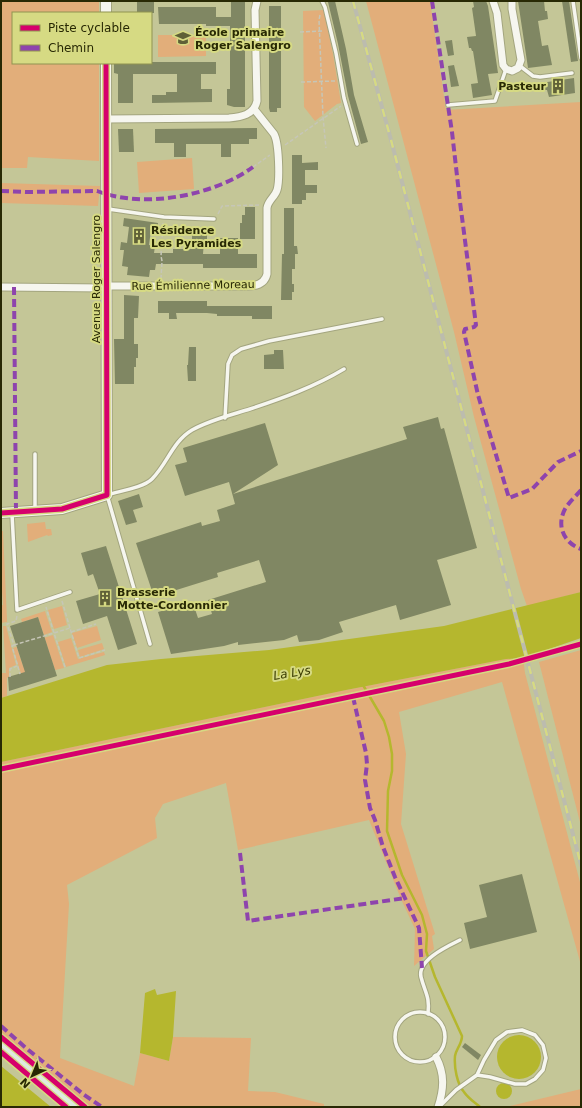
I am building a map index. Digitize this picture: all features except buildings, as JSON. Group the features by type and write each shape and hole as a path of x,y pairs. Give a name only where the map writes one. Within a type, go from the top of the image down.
{"main road":[{"path":"1,1045 75,1107"}],"street":[{"path":"106,1 106,12"},
{"path":"106,119 229,118 242,116 251,112 257,102 256,1"},
{"path":"493,1 497,13 503,62 506,69 513,71 520,66 521,60 512,9 512,1"},
{"name":"Avenue Roger Salengro","path":"106,64 107,495"},
{"name":"Rue Émilienne Moreau","path":"1,287 106,287 161,285 256,286 262,283 266,277 268,206 278,188 277,142 274,134 254,109"},
{"path":"1,513 67,508 107,495"},
{"path":"436,1057 441,1068 443,1080 443,1090 438,1107"}],"lane":[{"path":"323,1 345,103 357,144"},
{"path":"573,1 581,58"},
{"path":"520,66 532,76 540,77 572,73"},
{"path":"448,105 495,101 506,69"},
{"path":"106,209 164,217 214,219"},
{"path":"225,418 228,364 232,355 241,349 269,341 382,319"},
{"path":"150,644 107,495 144,484 152,479 178,441 192,430 285,398 323,382 344,369"},
{"path":"35,454 35,511"},
{"path":"12,513 17,610 70,592"},
{"path":"428,1014 429,999 420,972 425,964 434,955 460,940"},
{"path":"414,1013 428,1014 439,1021 445,1033 444,1046 436,1057 423,1062 414,1062 402,1054 396,1042 397,1028 402,1020 414,1013"},
{"path":"438,1107 456,1090 477,1075 496,1040 507,1032 522,1030 535,1035 543,1045 546,1058 542,1070 535,1079 526,1084 515,1084 477,1075"}],"path":[{"path":"323,1 319,20 323,117 326,148"},
{"path":"300,32 320,32 330,30"},
{"path":"301,82 341,81"},
{"path":"282,147 345,103"},
{"path":"253,167 271,155"},
{"path":"214,219 222,206 268,206"},
{"path":"161,285 161,256 164,217"},
{"path":"61,599 79,658 105,650"},
{"path":"45,604 65,667"},
{"path":"16,621 7,624 14,645 12,646 20,674"},
{"path":"71,632 96,624"},
{"path":"14,645 70,628"},
{"path":"10,677 10,669 17,666"}],"shaded area":[{"path":"1,1 99,1 99,12 12,12 12,64 99,64 99,161 28,157 27,168 1,168"},
{"path":"366,1 430,1 446,110 581,102 581,592 527,606 474,417 454,332"},
{"path":"324,10 341,103 337,104 315,121 304,107 303,11"},
{"path":"158,35 206,35 206,56 158,57"},
{"path":"192,158 194,189 139,193 137,162"},
{"path":"1,183 100,186 98,206 1,203"},
{"path":"45,522 46,529 51,529 52,535 47,535 28,542 27,524"},
{"path":"1,531 3,531 7,622 1,623 1,605 3,605 1,578"},
{"path":"62,606 67,625 54,629 48,610"},
{"path":"45,611 52,632 44,635 38,617 22,622 21,619"},
{"path":"3,626 6,626 16,665 9,668 9,677 7,678 7,696 1,698 1,673 6,673"},
{"path":"97,626 101,640 77,648 72,633"},
{"path":"53,635 64,668 55,670 45,639 17,648 23,666 31,664 32,670 21,674 13,648"},
{"path":"71,638 78,659 104,652 105,655 66,667 58,642"},
{"path":"102,643 104,649 80,657 78,650"},
{"path":"581,650 581,826 539,662"},
{"path":"523,658 525,673 581,886 581,965 502,682 399,712 406,754 401,824 435,934 432,936 434,949 414,966 415,929 401,899 369,820 238,850 226,783 163,804 155,818 157,838 67,885 69,904 60,1058 134,1086 140,1053 169,1061 173,1037 251,1038 248,1091 275,1092 324,1104 324,1107 89,1107 1,1033 1,762 346,690 506,659"},
{"path":"581,1089 581,1107 506,1107"}],"water":[{"name":"La Lys","path":"581,592 581,638 523,658 506,659 346,690 1,762 1,698 107,665 269,650 444,626"},
{"path":"155,989 157,995 176,991 173,1037 169,1061 140,1053 145,993"},
{"path":"515,1035 523,1035 535,1041 541,1053 541,1061 535,1073 523,1079 515,1079 503,1073 497,1061 497,1053 503,1041"},
{"path":"1,1066 51,1107 1,1107"},
{"path":"504,1083 510,1085 512,1091 510,1097 504,1099 498,1097 496,1091 498,1085"}],"waterway":[{"path":"363,685 384,721 392,754 392,771 388,791 387,831 402,875 422,915 427,934 426,951 435,977 462,1036 455,1056 458,1080 466,1094 480,1107"}],"railway":[{"path":"353,1 391,140 581,865"}],"marked path":[{"path":"432,1 452,132 476,325 465,329 464,332 478,395 509,498 532,489 558,462 581,451"},
{"path":"1,191 97,191 136,199 178,197 218,186 253,167"},
{"path":"14,287 16,512"},
{"path":"581,490 565,509 561,522 563,533 566,538 570,543 581,549"},
{"path":"353,697 366,753 367,764 365,780 370,808 395,877 419,928 422,968"},
{"path":"240,853 248,921 405,898"},
{"path":"1,1026 83,1094 102,1107"}],"cycle path":[{"path":"1,513 62,509 107,495 106,64"},
{"path":"1,769 509,664 581,644"},
{"path":"1,1037 85,1107"},
{"path":"1,1052 66,1107"}],"place":[{"name":"École primaire Roger Salengro","path":"183,38"},
{"name":"Pasteur","path":"558,86"},
{"name":"Résidence Les Pyramides","path":"139,236"},
{"name":"Brasserie Motte-Cordonnier","path":"105,598"}]}
